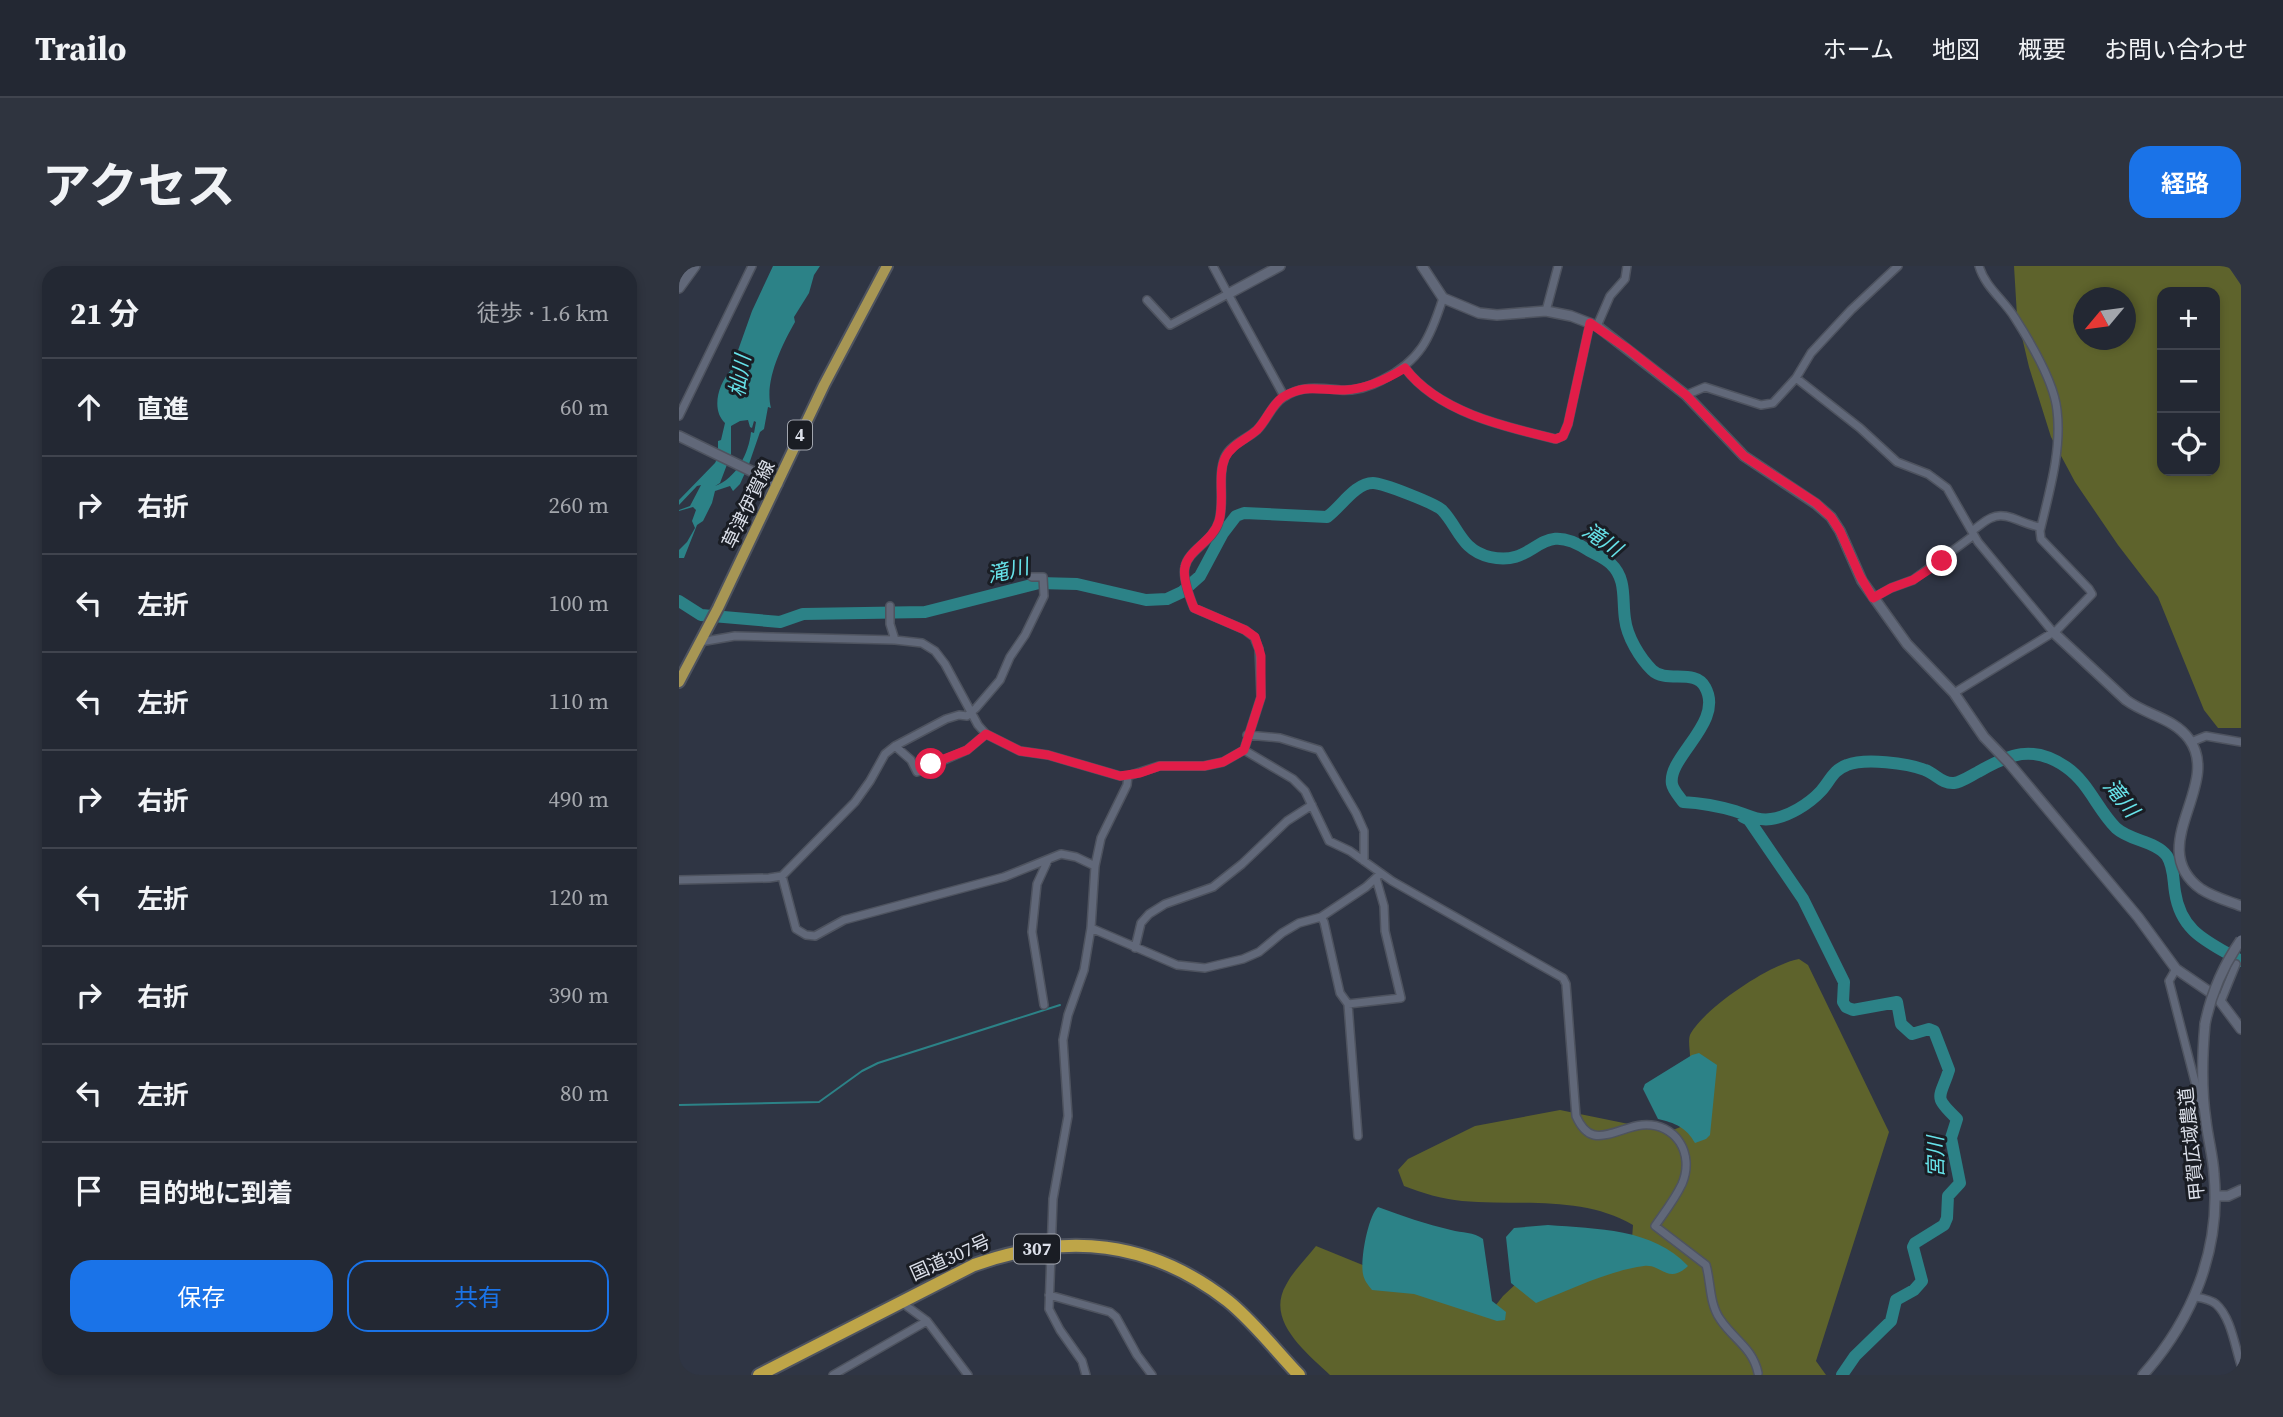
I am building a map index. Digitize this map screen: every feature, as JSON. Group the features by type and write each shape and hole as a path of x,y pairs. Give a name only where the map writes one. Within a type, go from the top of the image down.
{"highway":[{"name":"国道307号","path":"759,1375 974,1265 1006,1253 1084,1244 1126,1251 1168,1264 1195,1278 1230,1303 1299,1375"}],"main road":[{"name":"草津伊賀線","path":"679,682 718,608 824,385 887,266"}],"street":[{"path":"679,288 695,266"},
{"path":"679,416 752,266"},
{"path":"1213,266 1285,396"},
{"path":"1147,300 1170,324 1280,266"},
{"path":"1422,266 1443,298 1479,313 1497,315 1546,311 1594,324 1686,395 1744,456 1816,503 1831,517 1873,598 1907,644 1954,693 1984,737 2138,917 2176,969 2221,1001 2241,1029"},
{"path":"1546,311 1558,266"},
{"path":"1405,368 1444,402 1501,424 1556,439 1563,436 1594,324 1609,296 1623,283 1627,266"},
{"path":"1686,395 1705,387 1767,405 1779,399 1811,353 1898,266"},
{"path":"1954,693 2057,630 2092,594 2041,539 2057,436 2057,411 2052,388 2015,317 1986,281 1979,266"},
{"path":"700,642 735,636 922,643 935,651 954,678 971,713 986,734 1020,751 1048,755 1120,776 1160,766 1204,766 1223,762 1244,750 1261,697 1261,656 1255,637 1194,608 1185,566 1189,557 1208,541 1219,523 1224,460 1230,450 1255,432 1285,396 1303,388 1361,388 1405,368 1425,342 1443,298"},
{"path":"1796,378 1860,428 1897,462 1928,474 1947,488 1973,533 2053,632 2126,700 2139,709 2170,722 2191,741 2196,753 2197,773 2181,834 2180,858 2188,875 2201,888 2241,905"},
{"path":"679,436 778,484"},
{"path":"1873,598 1913,580 1992,517 2004,515 2027,526 2041,527"},
{"path":"679,880 782,876 855,802 885,754 946,719 971,713 1000,680 1045,593 1044,577 1032,577"},
{"path":"890,608 890,624 895,640"},
{"path":"895,746 911,760 917,772 967,750 986,734"},
{"path":"1247,735 1280,738 1319,750 1364,831 1364,862"},
{"path":"2191,741 2206,736 2241,742"},
{"path":"1244,750 1293,779 1305,791 1329,841 1364,862 1378,876 1563,978 1566,984 1576,1116 1579,1123 1583,1129 1596,1136 1644,1125 1669,1130 1677,1135 1684,1151 1684,1177 1655,1226 1706,1265 1712,1299 1719,1318 1752,1354 1758,1373"},
{"path":"1086,1375 1082,1360 1051,1315 1049,1295 1053,1199 1068,1116 1063,1040 1065,1026 1084,970 1091,928 1095,866 1101,838 1127,785 1128,776"},
{"path":"1135,948 1141,923 1149,914 1165,904 1213,887 1242,864 1287,821 1312,805"},
{"path":"782,876 796,929 806,935 815,936 844,920 1004,877 1061,854 1076,857 1095,866"},
{"path":"1044,1005 1032,932 1037,884 1048,860"},
{"path":"1091,928 1177,965 1205,968 1259,953 1282,933 1299,923 1321,917 1378,876"},
{"path":"1348,1004 1401,998 1385,931 1384,906 1378,876"},
{"path":"1321,917 1340,993 1348,1004 1357,1136"},
{"name":"甲賀広域農道","path":"2144,1375 2176,1334 2195,1297 2207,1262 2214,1227 2215,1196 2202,1076 2205,1024 2221,974 2241,940"},
{"path":"2221,1001 2236,964"},
{"path":"2176,969 2169,981 2206,1122"},
{"path":"2215,1196 2228,1196 2241,1191"},
{"path":"1049,1295 1110,1312 1116,1317 1137,1355 1152,1375"},
{"path":"2195,1297 2209,1300 2218,1306 2227,1322 2241,1365"},
{"path":"900,1301 927,1321 968,1375"},
{"path":"833,1375 927,1321"}],"shaded area":[{"path":"2014,266 2228,266 2241,285 2241,728 2218,728 2204,710 2158,597 2075,482 2051,437 2029,367 2017,316"},
{"path":"1799,959 1808,965 1889,1132 1816,1361 1826,1375 1330,1375 1291,1335 1281,1311 1281,1298 1292,1275 1316,1246 1483,1314 1492,1310 1519,1281 1632,1239 1633,1225 1593,1209 1447,1199 1404,1186 1398,1170 1408,1159 1475,1126 1560,1110 1668,1132 1683,1126 1689,1083 1689,1037 1697,1024 1755,978"}],"water":[{"name":"杣川","path":"773,266 820,266 814,275 809,293 794,317 795,322 775,363 769,397 771,408 768,407 764,429 760,432 740,484 733,491 730,486 715,491 712,503 703,521 697,525 684,558 679,558 679,550 695,528 692,521 696,510 693,507 679,510 690,506 701,485 679,505 679,500 718,457 718,441 721,440 725,423 718,411 718,397 731,370 752,311","holes":["748,420 750,427 756,422 740,464 729,478 715,486 720,483 731,454 731,426"]},
{"path":"1699,1053 1717,1065 1710,1135 1695,1143 1679,1126 1658,1119 1643,1089 1645,1084"},
{"path":"1378,1207 1483,1239 1492,1301 1506,1312 1505,1320 1497,1321 1414,1294 1372,1290 1366,1282 1362,1267 1368,1228"},
{"path":"1548,1225 1605,1230 1641,1237 1674,1253 1688,1266 1675,1274 1650,1266 1630,1268 1536,1303 1511,1283 1506,1237 1514,1228"}],"waterway":[{"name":"滝川","path":"679,601 701,615 780,622 803,614 925,612 1039,583 1077,584 1146,600 1167,599 1182,592 1200,576 1223,533 1236,516 1244,513 1327,517 1360,487 1379,484 1438,507 1461,538 1480,554 1506,559 1558,539 1571,541 1611,564 1622,583 1628,633 1643,660 1658,674 1700,681 1709,700 1708,713 1702,726 1673,774 1672,784 1683,802 1771,819 1791,813 1811,801 1838,770 1855,763 1886,762 1908,765 1954,783 2011,756 2043,756 2074,773 2116,828 2128,836 2150,844 2167,856 2178,906 2190,927 2208,942 2241,961"},
{"name":"宮川","path":"1743,817 1749,820 1803,899 1844,982 1843,1002 1846,1007 1853,1010 1897,1002 1901,1024 1912,1034 1929,1029 1934,1031 1949,1070 1940,1096 1941,1101 1957,1119 1951,1138 1960,1183 1948,1196 1944,1225 1915,1243 1913,1247 1922,1281 1914,1290 1896,1300 1891,1321 1855,1356 1842,1375"},
{"path":"679,1105 819,1102 862,1071 878,1063 1060,1005"}],"route":[{"path":"931,764 967,750 986,734 1020,751 1048,755 1120,776 1160,766 1204,766 1223,762 1244,750 1261,697 1261,656 1255,637 1245,630 1198,612 1194,608 1184,575 1189,557 1208,541 1219,523 1224,460 1230,450 1255,432 1278,401 1285,396 1303,388 1361,388 1405,368 1444,402 1501,424 1556,439 1563,436 1568,424 1590,323 1686,395 1744,456 1816,503 1831,517 1873,598 1913,580 1942,561"}]}
